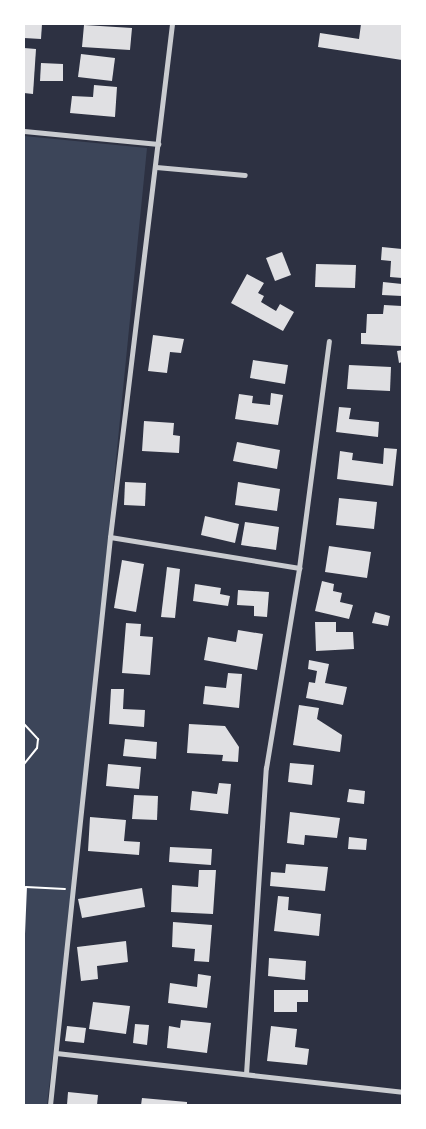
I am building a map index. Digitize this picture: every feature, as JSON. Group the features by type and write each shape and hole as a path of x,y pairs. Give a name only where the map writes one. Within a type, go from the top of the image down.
{"street":[{"path":"50,1105 110,537 151,181 156,167 172,24"},
{"path":"24,131 158,144"},
{"path":"156,167 245,175"},
{"path":"246,1074 266,768 299,568 329,341"},
{"path":"110,537 299,568"},
{"path":"56,1052 402,1092"}],"path":[{"path":"24,724 38,739 37,748 24,764"},
{"path":"24,934 25,887 73,889"},
{"path":"24,1022 24,1077"}],"shaded area":[{"path":"24,136 147,148 77,852 47,1105 24,1105"}],"building":[{"path":"24,24 42,24 41,39 24,38"},
{"path":"361,24 402,24 402,60 318,47 320,33 359,39"},
{"path":"84,25 132,28 130,50 82,47"},
{"path":"24,48 36,49 33,94 24,93"},
{"path":"81,54 115,58 112,81 78,77"},
{"path":"41,63 63,64 63,81 40,81"},
{"path":"94,85 117,87 115,117 70,113 72,96 93,97"},
{"path":"382,247 402,249 402,278 390,277 391,261 381,260"},
{"path":"282,252 291,275 275,281 266,258"},
{"path":"316,264 356,265 355,288 315,287"},
{"path":"247,274 264,283 258,293 264,296 261,302 276,311 280,304 294,312 283,331 231,303"},
{"path":"383,282 402,284 402,296 382,295"},
{"path":"384,305 402,306 401,346 361,344 361,333 366,333 367,314 383,314"},
{"path":"153,335 184,339 181,353 170,352 167,373 148,371"},
{"path":"402,350 402,362 399,363 397,351"},
{"path":"253,360 288,365 285,384 250,378"},
{"path":"349,365 391,367 390,391 347,389"},
{"path":"271,393 283,395 278,425 235,419 239,394 253,396 252,403 270,405"},
{"path":"339,407 351,408 349,419 379,422 378,437 336,432"},
{"path":"144,421 174,423 173,435 180,436 179,453 142,451"},
{"path":"237,442 280,450 277,469 233,461"},
{"path":"384,448 397,449 393,486 337,479 340,451 353,453 352,460 383,464"},
{"path":"125,482 146,483 145,506 124,505"},
{"path":"238,482 280,489 277,511 235,505"},
{"path":"339,498 377,502 374,529 336,525"},
{"path":"205,516 239,524 235,543 201,535"},
{"path":"245,522 279,527 276,550 241,545"},
{"path":"329,546 371,552 367,578 325,572"},
{"path":"122,560 144,564 136,612 114,608"},
{"path":"167,567 180,569 175,618 161,617"},
{"path":"322,581 334,584 333,591 342,593 340,602 353,605 349,619 315,611"},
{"path":"195,584 221,588 220,594 230,596 228,606 193,601"},
{"path":"238,590 269,592 267,617 254,616 254,606 237,605"},
{"path":"375,612 390,616 388,626 372,623"},
{"path":"315,622 336,622 336,632 353,632 354,649 316,651"},
{"path":"126,623 141,624 140,636 153,637 150,675 122,673"},
{"path":"238,630 263,634 257,670 204,660 208,637 236,642"},
{"path":"309,660 329,664 325,683 347,687 343,705 306,698 309,682 315,683 317,671 308,669"},
{"path":"228,673 242,674 239,708 203,704 205,686 226,688"},
{"path":"111,689 124,689 123,709 145,710 144,727 109,724"},
{"path":"299,705 319,708 317,719 342,735 340,752 293,745"},
{"path":"189,724 225,726 239,747 238,762 222,761 223,755 187,753"},
{"path":"125,739 157,742 156,759 123,756"},
{"path":"290,763 314,765 312,785 288,782"},
{"path":"108,764 141,767 139,789 106,786"},
{"path":"219,783 231,784 228,814 190,810 192,791 217,794"},
{"path":"349,789 365,791 364,804 347,802"},
{"path":"134,795 158,796 157,820 132,819"},
{"path":"290,812 340,818 337,838 305,835 304,845 287,843"},
{"path":"90,817 126,820 124,841 140,842 139,855 88,851"},
{"path":"349,837 367,839 366,850 348,849"},
{"path":"170,847 212,849 211,865 169,862"},
{"path":"286,864 328,867 325,891 270,886 271,872 285,873"},
{"path":"199,870 216,870 213,914 171,912 172,885 198,887"},
{"path":"142,888 145,907 82,918 78,899"},
{"path":"278,896 289,897 288,910 321,914 319,936 274,931"},
{"path":"173,922 212,925 209,962 194,961 195,949 172,947"},
{"path":"126,941 128,962 97,966 98,979 81,981 77,947"},
{"path":"269,958 306,961 305,980 268,976"},
{"path":"198,974 211,976 207,1008 168,1003 170,983 197,987"},
{"path":"274,990 308,990 308,1002 297,1002 297,1012 274,1012"},
{"path":"93,1002 130,1006 126,1034 89,1029"},
{"path":"181,1020 211,1023 207,1053 167,1048 169,1026 180,1028"},
{"path":"135,1024 149,1025 147,1045 133,1043"},
{"path":"67,1026 86,1028 84,1043 65,1041"},
{"path":"271,1026 297,1029 295,1047 309,1049 307,1065 267,1061"},
{"path":"68,1092 98,1095 97,1105 67,1105"},
{"path":"142,1098 187,1102 187,1105 141,1105"}]}
